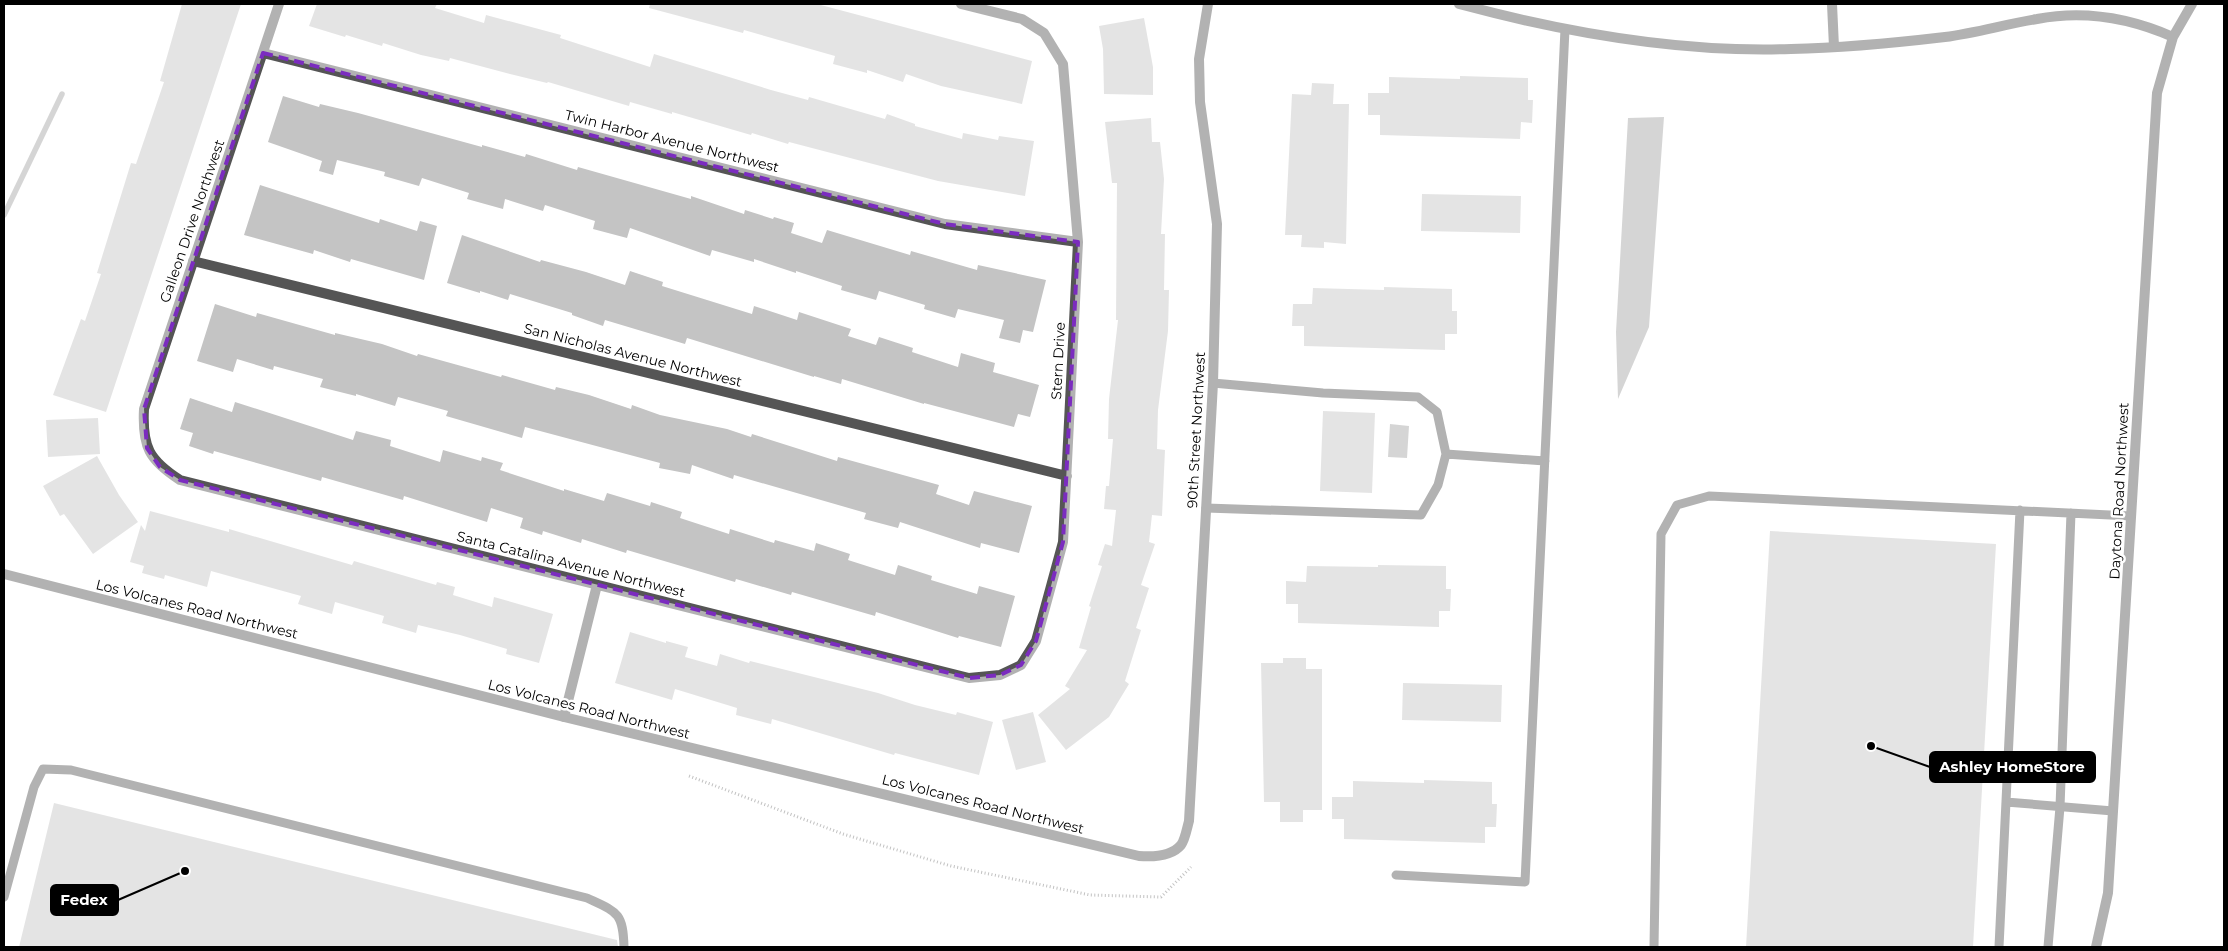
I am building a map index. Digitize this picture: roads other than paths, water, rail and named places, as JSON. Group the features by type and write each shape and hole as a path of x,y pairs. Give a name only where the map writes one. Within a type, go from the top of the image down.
{"street":[{"name":"Galleon Drive Northwest","path":"148,448 143,430 144,409 279,4"},
{"name":"Stern Drive","path":"961,4 1022,20 1044,34 1062,64 1078,242 1063,542 1036,640 1021,664 1000,675"},
{"name":"90th Street Northwest","path":"1170,853 1181,845 1189,821 1213,383 1217,224 1200,102 1199,58 1208,4"},
{"path":"1459,4 1565,29 1680,46 1753,50 1834,47 1946,37 2039,18 2068,15 2112,17 2153,28 2173,37"},
{"path":"1832,4 1834,47"},
{"name":"Daytona Road Northwest","path":"2096,947 2108,893 2156,93 2173,37 2192,4"},
{"name":"Twin Harbor Avenue Northwest","path":"263,53 945,224 1078,242"},
{"name":"San Nicholas Avenue Northwest","path":"193,261 1067,476"},
{"name":"Santa Catalina Avenue Northwest","path":"148,448 160,467 180,480 969,678 1000,675"},
{"name":"Los Volcanes Road Northwest","path":"4,574 564,717 1139,856 1155,857 1170,853"},
{"path":"564,717 597,585"}],"lane":[{"path":"1396,876 1525,882 1565,29"},
{"path":"1206,508 1421,515 1438,485 1446,454 1437,412 1418,397 1323,393 1213,383"},
{"path":"1446,454 1544,462"},
{"path":"1654,947 1661,534 1678,505 1708,496 2131,516"},
{"path":"1999,947 2020,510"},
{"path":"2048,947 2060,806 2071,513"},
{"path":"4,896 34,787 43,769 71,770 587,898 614,911 624,924 624,947"},
{"path":"2006,802 2113,811"}],"waterway":[{"path":"4,215 62,94"}],"place":[{"name":"Ashley HomeStore","path":"1871,746"},
{"name":"Fedex","path":"185,871"}]}
